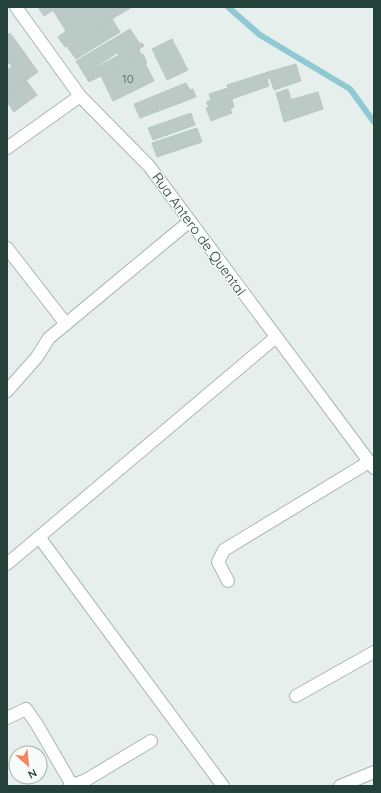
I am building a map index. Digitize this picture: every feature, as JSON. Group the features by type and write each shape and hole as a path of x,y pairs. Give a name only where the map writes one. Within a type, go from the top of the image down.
{"street":[{"name":"Rua Antero de Quental","path":"16,7 80,96 149,166 372,465"},
{"path":"7,148 80,96"},
{"path":"7,391 37,357 49,338 190,221"},
{"path":"7,248 66,324"},
{"path":"7,564 276,337"},
{"path":"228,581 218,562 224,550 372,465"},
{"path":"39,537 223,786"},
{"path":"296,696 374,652"},
{"path":"7,718 26,709 36,723 71,786 86,780 151,741"},
{"path":"340,786 374,772"}],"building":[{"path":"38,7 58,7 44,16"},
{"path":"58,7 132,7 65,47 58,37 66,31 53,10"},
{"path":"112,19 120,32 76,59 67,47"},
{"path":"130,29 140,44 142,43 144,46 139,49 141,55 89,82 84,74 76,61","holes":["117,53 119,55 84,74"]},
{"path":"10,33 24,52 7,65 7,35"},
{"path":"172,39 188,70 167,80 152,49"},
{"path":"24,52 38,72 7,94 7,70 12,66 9,63"},
{"path":"143,54 147,63 145,63 154,81 113,101 101,76"},
{"path":"296,64 301,81 274,90 268,72"},
{"path":"268,72 270,78 267,79 269,86 232,99 227,85"},
{"path":"26,80 37,95 14,112 7,102 7,94"},
{"path":"186,83 190,90 193,89 196,97 140,118 134,104"},
{"path":"228,88 232,99 209,107 206,102 211,100 209,94"},
{"path":"288,89 291,99 279,103 276,93"},
{"path":"318,92 323,109 284,122 279,103"},
{"path":"232,99 234,107 230,109 232,113 211,121 206,108"},
{"path":"191,113 195,125 153,140 148,128"},
{"path":"197,128 202,142 157,157 152,143"}],"waterway":[{"path":"228,7 260,35 350,89 374,122"}]}
